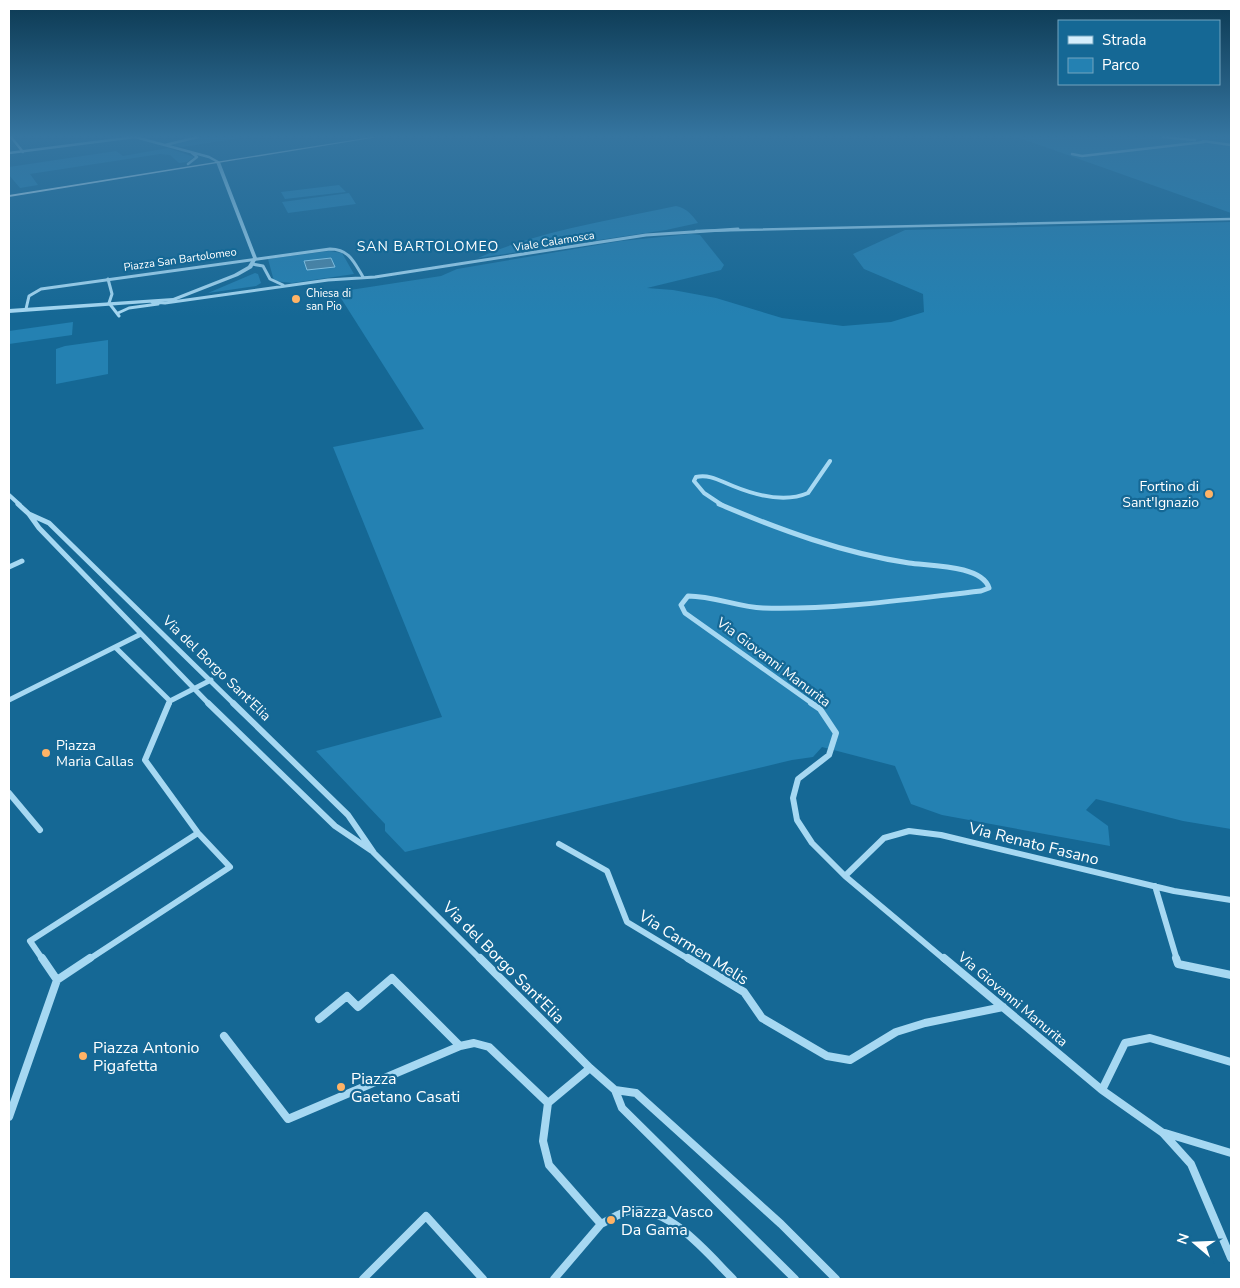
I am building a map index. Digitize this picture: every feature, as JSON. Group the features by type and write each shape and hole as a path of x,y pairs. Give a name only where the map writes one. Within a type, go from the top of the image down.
{"street":[{"path":"231,197 255,258"},
{"name":"Viale Calamosca","path":"151,302 165,303 363,277 646,235 702,230 1231,219"},
{"name":"Piazza San Bartolomeo","path":"255,258 252,264 236,275 174,299 26,309 29,296 35,291 255,258 341,248 347,250 363,277"},
{"name":"Piazza San Bartolomeo","path":"252,264 263,266 268,280 273,283 293,285"},
{"name":"Piazza San Bartolomeo","path":"108,279 112,290 112,298 109,302"},
{"path":"109,302 112,309 118,315 129,308 165,303"},
{"path":"9,311 26,309"},
{"name":"Via Giovanni Manurita","path":"830,461 808,493 793,497 780,498 733,487 706,475 696,476 694,480 704,493 719,504 833,546 904,562 978,574 987,578 990,583 989,588 981,591 844,607 761,608 741,606 702,596 688,596 681,604 684,613 820,709 831,723 836,733 829,755 798,779 793,798 797,820 812,843 844,876 1102,1090 1163,1133 1191,1164 1231,1258"},
{"name":"Via del Borgo Sant'Elia","path":"9,496 29,514 39,528 194,690 334,826 374,853"},
{"name":"Via del Borgo Sant'Elia","path":"29,514 49,523 348,815 374,853 590,1068 615,1090 622,1108 795,1279"},
{"path":"9,567 22,561"},
{"path":"9,700 141,634"},
{"path":"115,647 170,701"},
{"path":"9,1116 57,980 230,867 198,833 145,760 170,701 211,680"},
{"path":"9,794 40,830"},
{"name":"Via Renato Fasano","path":"844,876 884,838 909,830 942,835 1155,886 1231,900"},
{"path":"57,980 30,942 198,833"},
{"name":"Via Carmen Melis","path":"559,844 607,871 627,922 744,992 762,1018 827,1056 850,1060 896,1032 925,1023 1003,1007"},
{"path":"1155,886 1178,964 1231,974"},
{"path":"319,1019 347,996 358,1008 392,978 460,1046"},
{"path":"224,1036 288,1119 460,1046 474,1043 489,1047 548,1103"},
{"path":"1102,1090 1125,1044 1150,1038 1231,1062"},
{"path":"590,1068 548,1103 543,1141 548,1164 601,1224"},
{"path":"615,1090 636,1092 781,1224 836,1279"},
{"path":"1163,1133 1231,1153"},
{"path":"554,1279 601,1224 632,1210 654,1212 679,1227 732,1279"},
{"path":"363,1279 426,1216 482,1279"}],"green space":[{"path":"284,197 301,197 285,199"},
{"path":"318,197 352,197 356,204 288,213 282,202"},
{"path":"1186,197 1231,197 1231,213"},
{"path":"676,206 686,210 698,223 666,230 478,258 525,240 550,233"},
{"path":"1231,222 1231,829 1183,821 1096,799 1086,810 1108,826 1110,846 942,815 911,804 895,766 822,747 813,757 792,760 405,852 385,831 385,824 316,751 442,717 333,447 424,429 337,292 441,276 457,269 621,241 691,234 700,235 724,265 721,270 647,288 673,290 716,298 782,318 843,326 891,322 924,312 923,294 864,269 853,254 905,230"},
{"path":"329,251 342,253 354,274 292,283 274,281 268,259"},
{"path":"255,273 258,274 261,283 256,286 208,293"},
{"path":"73,322 72,335 9,344 9,331"},
{"path":"108,340 108,374 56,384 56,349"}],"shaded area":[{"path":"331,258 335,267 307,270 304,261"}],"place":[{"name":"Chiesa di san Pio","path":"296,299"},
{"name":"Fortino di Sant'Ignazio","path":"1209,494"},
{"name":"Piazza Maria Callas","path":"46,753"},
{"name":"Piazza Antonio Pigafetta","path":"83,1056"},
{"name":"Piazza Gaetano Casati","path":"341,1087"},
{"name":"Piazza Vasco Da Gama","path":"611,1220"}],"district":[{"name":"SAN BARTOLOMEO","path":"428,246"}]}
